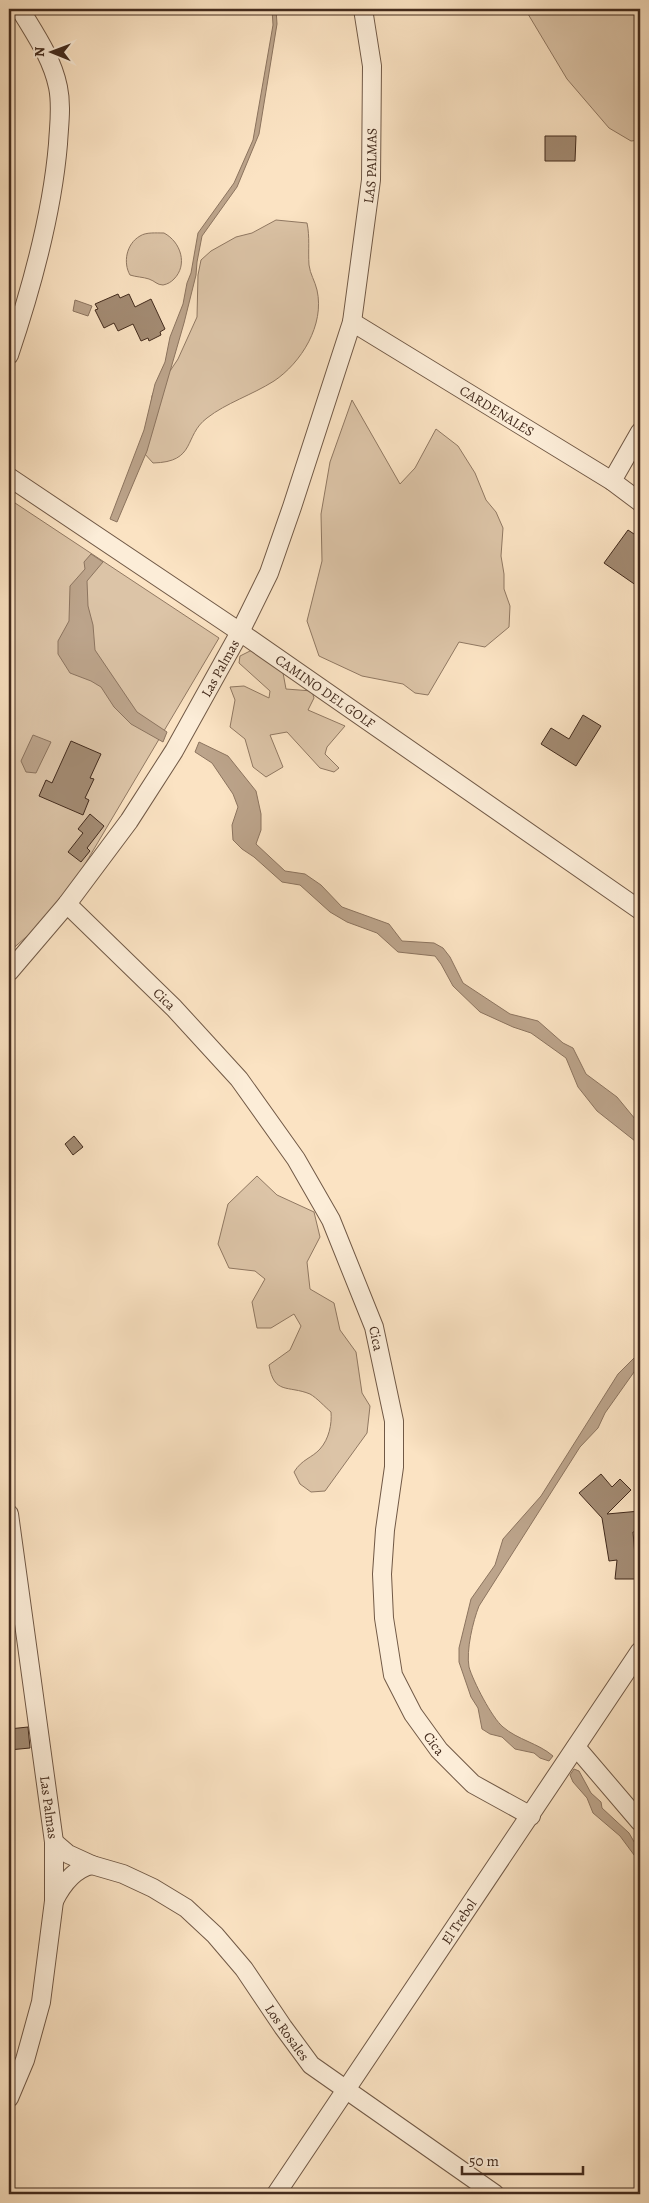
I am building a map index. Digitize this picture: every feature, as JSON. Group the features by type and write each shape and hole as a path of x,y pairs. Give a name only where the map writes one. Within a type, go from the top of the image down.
{"street":[{"path":"9,355 21,320 55,178 60,117 58,88 51,60 20,9"},
{"name":"LAS PALMAS","path":"352,322 371,180 372,66 363,9"},
{"name":"CARDENALES","path":"352,322 612,481 640,502"},
{"name":"Las Palmas","path":"9,972 67,904 129,821 174,751 240,632 268,573 289,517 352,322"},
{"path":"612,481 640,432"},
{"name":"CAMINO DEL GOLF","path":"9,477 240,632 640,910"},
{"name":"Cica","path":"67,904 174,1008 239,1079 296,1159 331,1220 374,1327 394,1420 394,1467 385,1530 382,1574 384,1618 393,1675 413,1714 439,1750 473,1784 531,1816"},
{"name":"Las Palmas","path":"9,1514 54,1842 54,1901 41,2002 25,2060 9,2098"},
{"name":"El Trebol","path":"276,2194 640,1651"},
{"path":"576,1747 640,1822"},
{"name":"Los Rosales","path":"54,1842 68,1854 92,1865 123,1874 153,1888 186,1908 215,1935 244,1969 311,2066 495,2194"},
{"path":"54,1901 65,1882 76,1872 92,1865"}],"shaded area":[{"path":"272,9 276,9 277,24 259,134 237,187 202,236 196,275 184,323 147,451 117,522 110,519 144,430 155,384 165,362 170,337 183,304 198,233 234,183 253,140 273,25"},
{"path":"525,9 640,9 640,140 631,141 609,128 567,79"},
{"path":"276,220 307,223 309,265 319,303 314,329 309,342 302,354 274,381 222,408 207,418 195,432 188,447 177,458 167,462 153,463 144,453 152,396 159,379 170,371 178,359 197,317 198,275 201,260 211,251 236,237 252,233"},
{"path":"151,233 164,233 175,242 181,254 181,267 174,279 161,285 149,279 130,275 126,259 135,239"},
{"path":"75,300 92,306 88,316 73,311"},
{"path":"352,400 400,484 415,468 436,429 458,446 475,473 486,500 496,512 503,528 501,556 504,589 510,606 509,627 485,647 459,642 428,695 415,693 403,684 362,676 319,656 307,621 322,561 321,514 330,462"},
{"path":"9,499 219,638 59,908 9,952"},
{"path":"91,554 103,562 87,581 88,606 93,625 95,650 137,712 167,732 163,742 131,724 114,707 101,687 70,673 58,654 58,641 69,621 70,586 85,569 84,562"},
{"path":"252,650 281,662 286,689 312,691 314,698 308,710 345,726 327,747 325,754 339,768 334,772 320,768 287,732 270,735 283,767 266,777 253,767 245,739 230,727 235,700 230,687 244,686 269,698 270,691 239,663 240,656"},
{"path":"33,735 51,742 36,773 26,772 21,761"},
{"path":"199,742 228,756 256,791 261,814 261,830 256,844 285,871 305,874 321,885 342,907 389,924 402,941 434,943 443,948 450,957 463,983 510,1014 538,1021 563,1043 573,1048 586,1074 617,1097 640,1125 640,1145 597,1111 578,1087 566,1058 531,1033 480,1012 453,986 435,956 398,952 377,933 347,922 330,912 300,885 282,882 242,849 233,840 232,825 238,807 233,794 212,763 195,752"},
{"path":"257,1176 277,1195 314,1212 320,1237 307,1262 310,1289 334,1303 340,1330 356,1352 362,1393 370,1406 367,1433 325,1491 311,1492 300,1484 294,1472 300,1464 317,1452 326,1441 331,1421 331,1412 310,1394 278,1385 274,1381 269,1365 290,1350 301,1326 294,1314 271,1328 257,1328 252,1302 265,1279 255,1271 229,1268 218,1244 228,1204"},
{"path":"640,1347 639,1365 605,1413 598,1428 580,1447 479,1606 472,1627 468,1652 469,1667 488,1708 503,1727 553,1756 549,1761 540,1758 534,1753 515,1749 502,1737 490,1734 482,1729 478,1708 471,1697 459,1662 459,1648 471,1599 495,1565 503,1539 541,1496 618,1374 635,1357"},
{"path":"574,1769 579,1771 591,1793 601,1802 602,1808 629,1833 640,1852 640,1863 620,1836 593,1813 587,1798 573,1782 570,1775"}],"building":[{"path":"545,136 576,136 575,161 545,161"},
{"path":"118,294 120,298 129,294 135,307 151,299 165,329 160,332 161,335 149,341 148,338 141,341 133,324 118,331 114,323 104,328 95,310 98,309 95,304"},
{"path":"628,530 640,538 640,588 604,563"},
{"path":"583,715 601,726 576,766 541,744 551,728 569,739"},
{"path":"71,741 101,754 90,778 94,779 85,798 89,800 83,815 39,796 46,780 52,783"},
{"path":"90,814 104,826 87,848 90,851 81,862 68,852 83,833 78,829"},
{"path":"74,1136 83,1147 73,1155 65,1144"},
{"path":"601,1474 612,1487 620,1479 631,1490 607,1514 640,1511 640,1531 633,1532 637,1579 615,1579 617,1560 609,1561 602,1518 579,1493"},
{"path":"28,1727 30,1748 9,1750 9,1729"}]}
